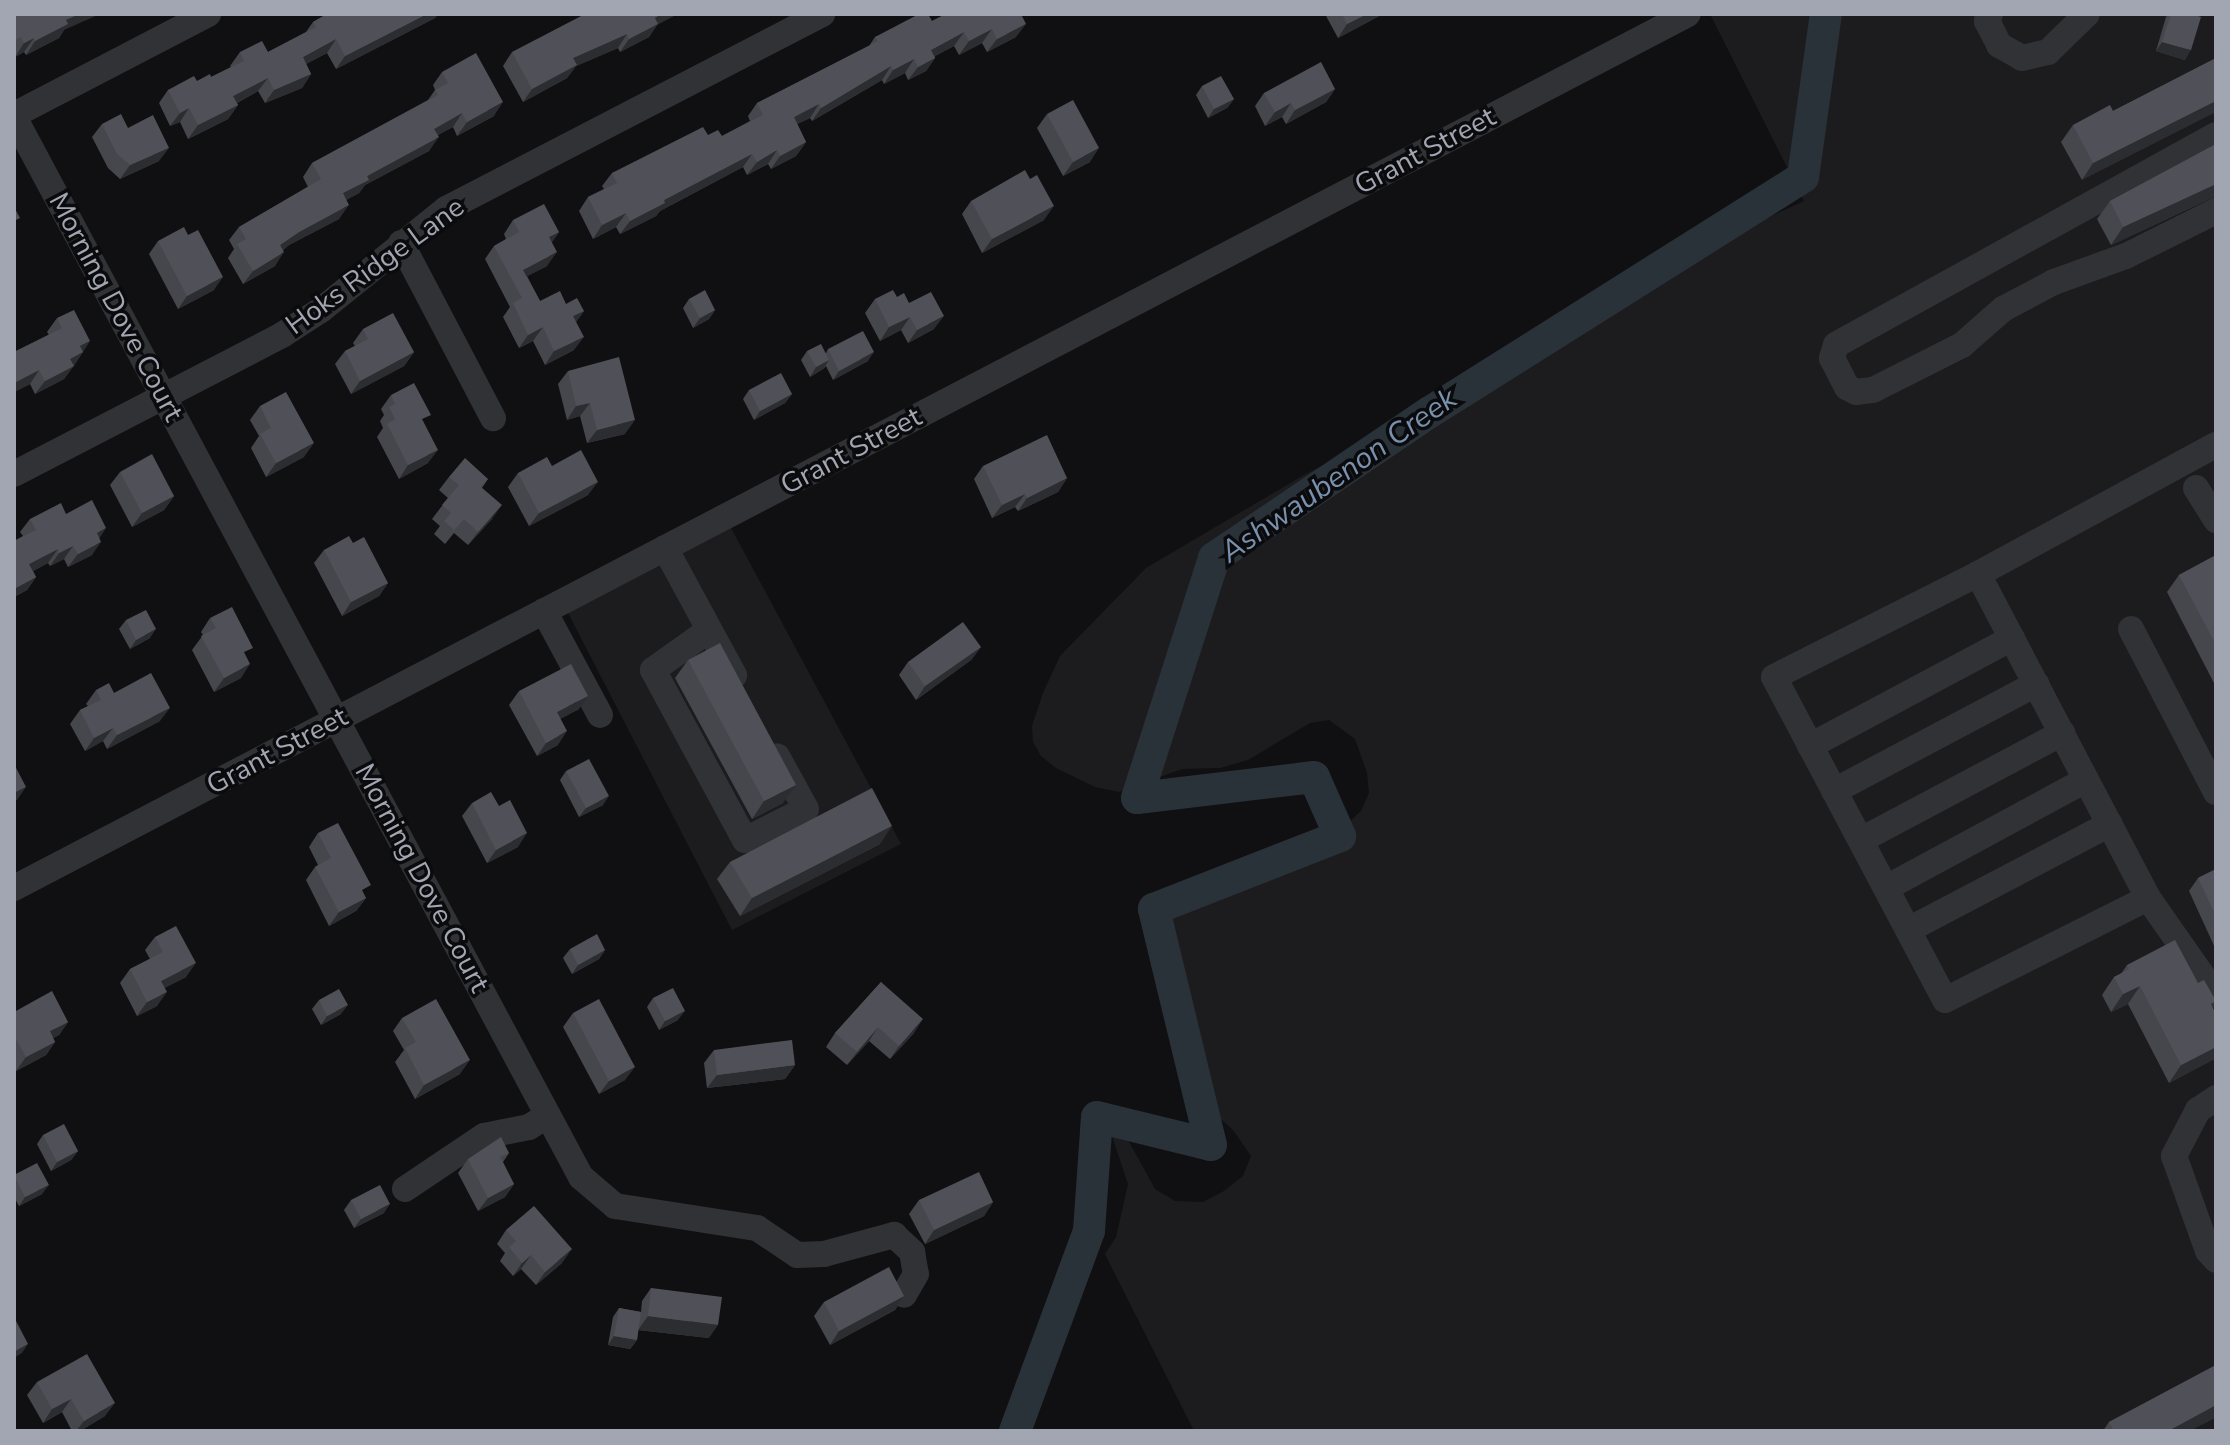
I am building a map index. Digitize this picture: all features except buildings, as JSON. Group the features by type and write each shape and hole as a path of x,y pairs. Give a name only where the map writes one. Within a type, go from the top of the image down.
{"street":[{"path":"14,116 208,14"},
{"name":"Hoks Ridge Lane","path":"14,474 282,335 321,310 446,209 822,14"},
{"name":"Grant Street","path":"14,888 1688,14"},
{"path":"1990,14 1987,21 1999,45 2022,58 2048,52 2087,14"},
{"name":"Morning Dove Court","path":"14,116 581,1177 615,1206 757,1228 797,1255 824,1254 894,1235 912,1252 916,1274 904,1295"},
{"path":"2216,135 1836,345 1832,358 1847,387 1856,392 1873,390 1962,345 2003,309 2054,282 2126,256 2216,211"},
{"path":"401,243 493,418"},
{"path":"2148,898 1945,1000 1774,677 1978,574 2216,445"},
{"path":"2196,488 2216,520"},
{"path":"665,548 746,699"},
{"path":"1978,574 2148,898 2216,995"},
{"path":"544,611 600,715"},
{"path":"2131,629 2216,792"},
{"path":"709,630 657,664 653,670 745,840 806,809 769,740"},
{"path":"1810,746 2012,638"},
{"path":"1834,791 2036,684"},
{"path":"1861,840 2062,733"},
{"path":"1886,888 2086,780"},
{"path":"1908,930 2110,824"},
{"path":"2216,1098 2198,1110 2174,1156 2208,1251 2216,1260"},
{"path":"405,1189 484,1136 529,1127 548,1115"}],"shaded area":[{"path":"2216,14 2216,1431 1194,1431 1105,1254 1116,1237 1128,1184 1112,1136 1118,1133 1127,1138 1155,1189 1175,1201 1203,1202 1224,1191 1243,1176 1251,1156 1233,1130 1215,1114 1204,1092 1161,919 1169,903 1224,888 1292,861 1345,826 1361,811 1369,793 1367,773 1355,739 1329,720 1310,723 1248,760 1220,768 1182,769 1119,792 1095,787 1056,768 1041,756 1033,742 1032,726 1043,693 1060,656 1146,568 1304,475 1536,359 1739,231 1804,201 1711,16"},
{"path":"730,526 901,844 732,930 567,611"}],"waterway":[{"name":"Ashwaubenon Creek","path":"1015,1431 1089,1231 1097,1117 1211,1145 1154,909 1340,836 1314,777 1137,798 1214,558 1430,412 1803,177 1826,14"}]}
